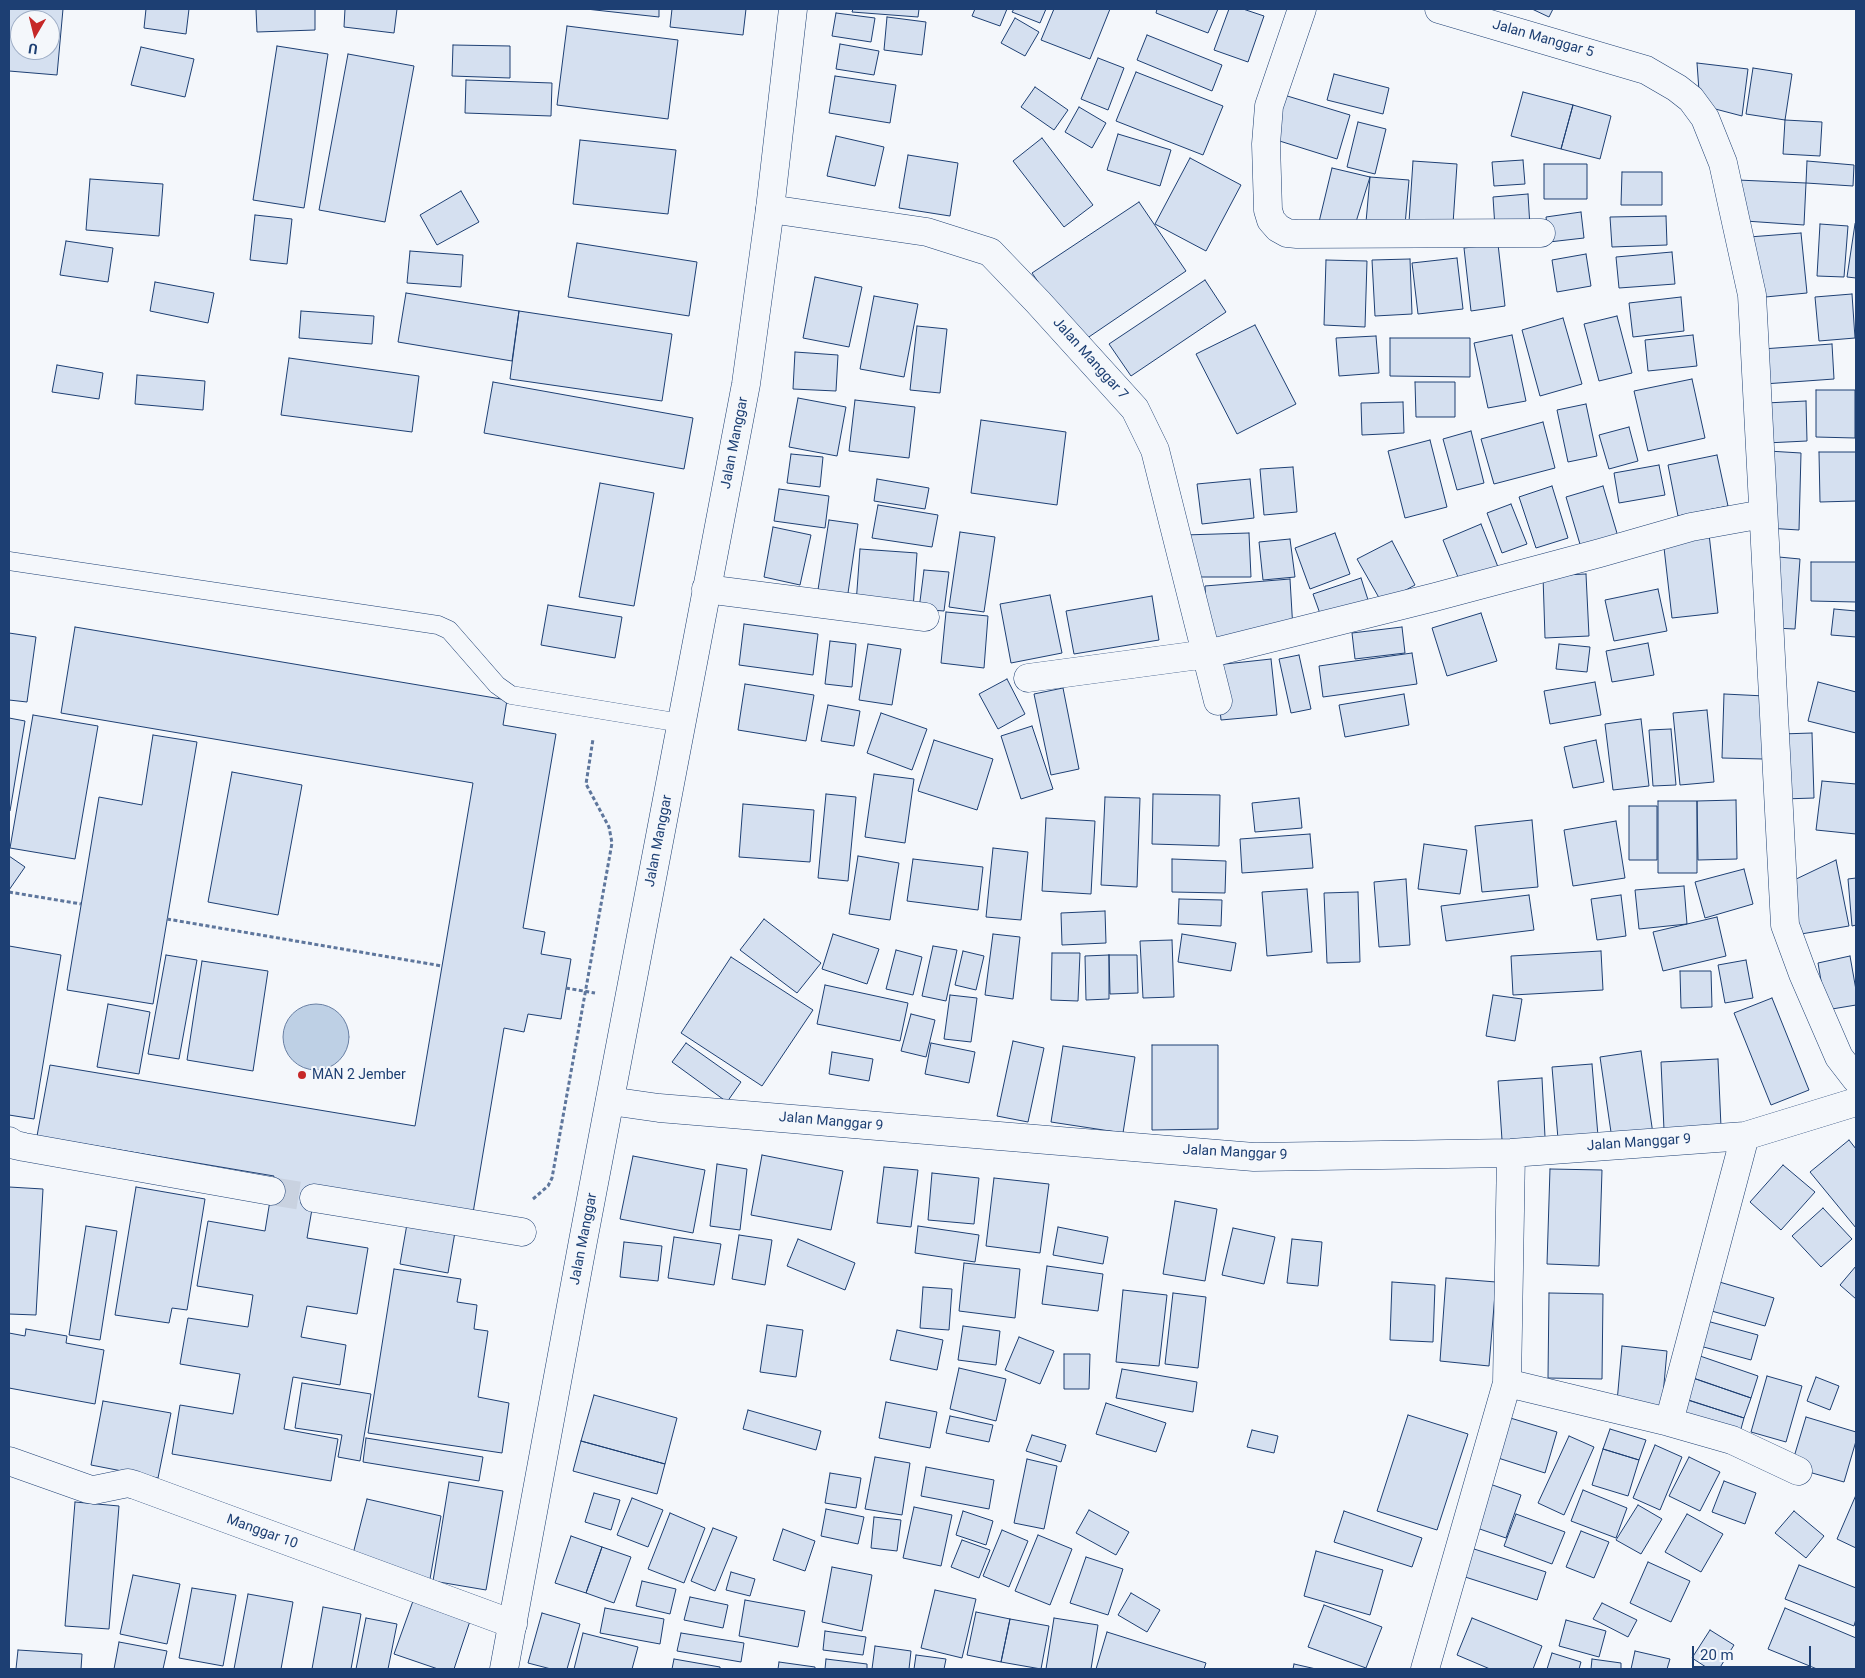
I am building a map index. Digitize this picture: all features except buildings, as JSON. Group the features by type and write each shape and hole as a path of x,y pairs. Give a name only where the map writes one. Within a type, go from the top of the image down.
{"street":[{"name":"Jalan Manggar","path":"504,1669 746,384 770,209 793,9"},
{"path":"1302,9 1269,106 1266,144 1268,210 1271,220 1278,228 1287,233 1297,234 1541,233"},
{"name":"Jalan Manggar 5","path":"1439,9 1646,70 1677,88 1690,99 1705,118 1723,163 1752,295 1785,925 1803,974 1839,1056 1856,1080"},
{"name":"Jalan Manggar 7","path":"770,209 927,232 990,252 1038,302 1135,409 1155,450 1218,701"},
{"path":"1028,678 1207,654 1435,597 1691,527 1763,514"},
{"path":"706,589 925,617"},
{"name":"Jalan Manggar 9","path":"610,1102 658,1108 1254,1157 1511,1152 1745,1136 1856,1102"},
{"path":"1669,1422 1745,1136"},
{"path":"9,1141 24,1147 271,1191"},
{"path":"1428,1669 1508,1383 1511,1152"},
{"path":"314,1198 512,1230"},
{"path":"1508,1383 1669,1422 1732,1440 1798,1471"},
{"name":"Manggar 10","path":"9,1461 88,1489 94,1490 128,1483 513,1624"}],"lane":[{"path":"9,562 438,625 449,630 496,685 511,695 681,723"}],"path":[{"path":"512,1230 548,1186 552,1178 612,843 609,827 586,784 598,710"},
{"path":"9,892 82,904"},
{"path":"167,919 442,966"}],"water":[{"path":"316,1004 328,1007 339,1014 346,1025 349,1037 346,1049 339,1060 328,1067 316,1070 304,1067 293,1060 286,1049 283,1037 286,1025 293,1014 304,1007"}],"tunnel":[{"path":"271,1191 314,1198"}],"place":[{"name":"MAN 2 Jember","path":"302,1075"}]}
